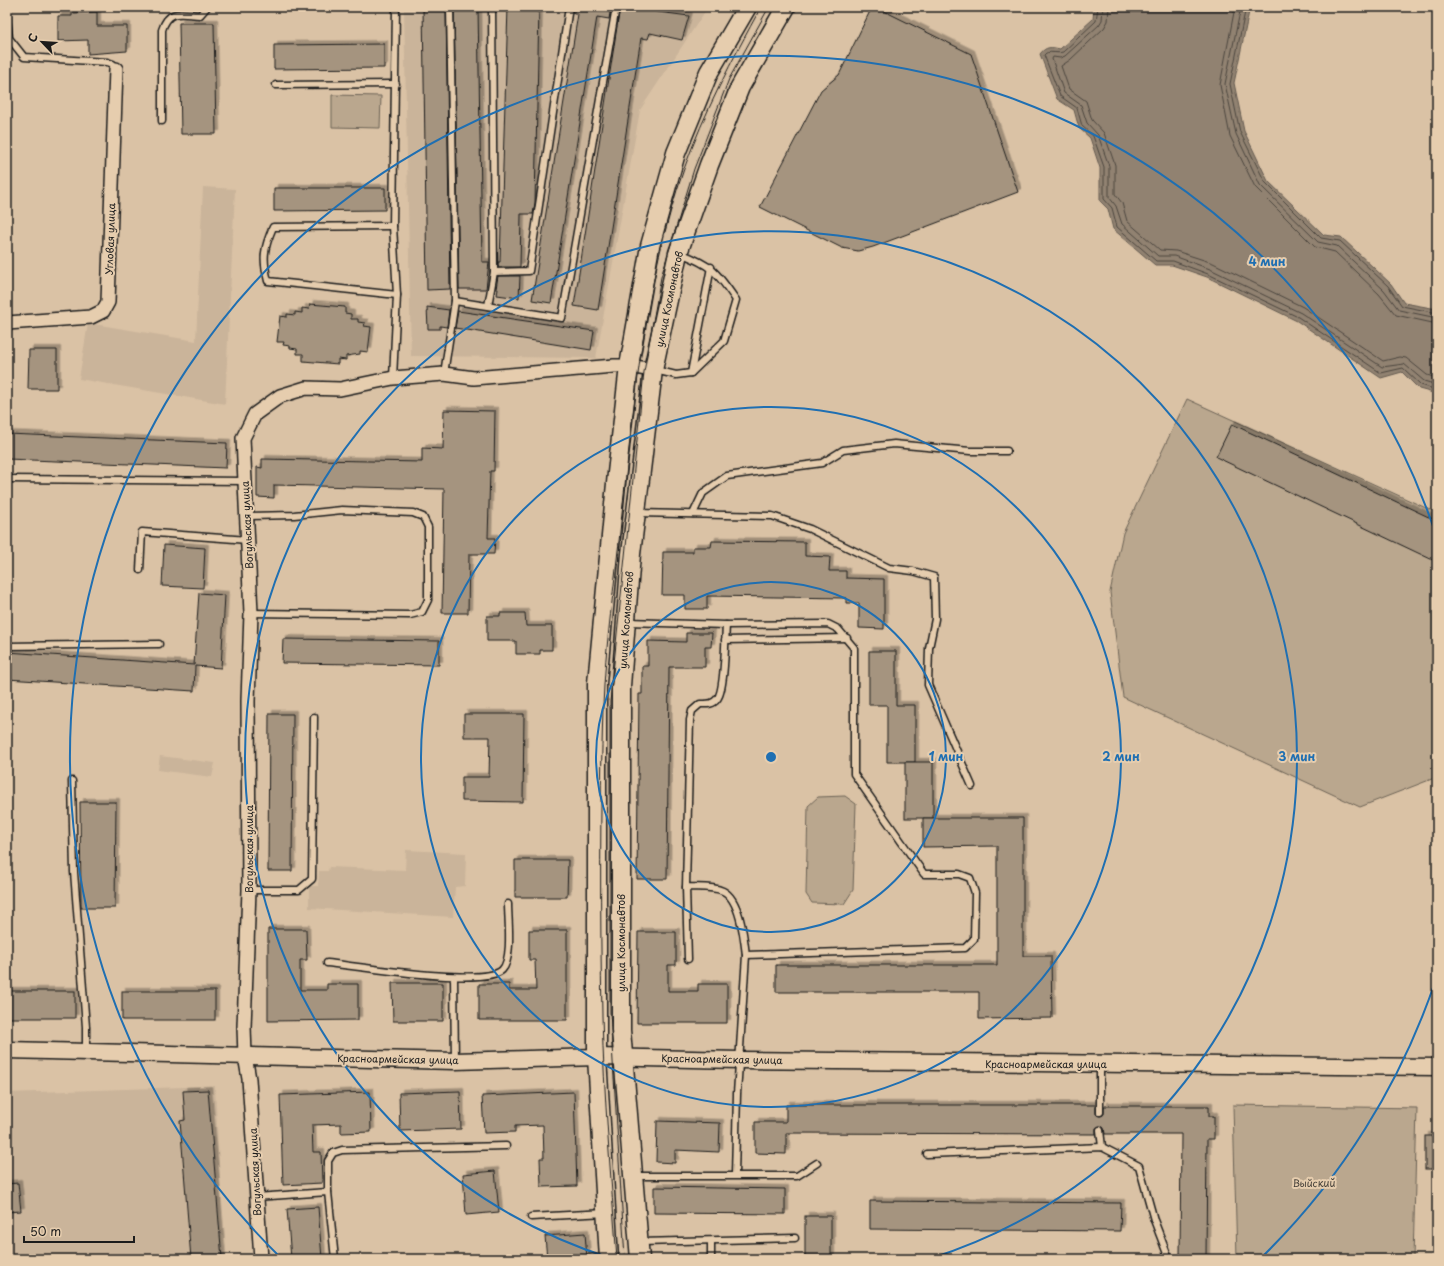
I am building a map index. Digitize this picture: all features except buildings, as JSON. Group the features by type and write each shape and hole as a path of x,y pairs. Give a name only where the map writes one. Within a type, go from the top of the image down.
{"main road":[{"path":"609,1259 597,1057 597,683 617,473 630,366 650,246 676,154 709,72 747,7"},
{"name":"улица Космонавтов","path":"639,1250 621,1030 622,686 625,622 636,513 653,370 678,253 709,165 740,87 786,7"}],"street":[{"name":"Угловая улица","path":"7,323 91,317 103,311 108,302 116,69"},
{"path":"393,378 444,374 474,378 630,366 653,370"},
{"name":"Вогульская улица","path":"261,1259 256,1197 250,1079 245,1056 244,1027 249,890 248,701 251,613 243,438 255,414 280,396 306,388 340,389 393,378"},
{"name":"Красноармейская улица","path":"7,1050 455,1061 623,1057 739,1060 1437,1067"}],"lane":[{"path":"162,121 162,30 166,19 174,14 200,15 207,7"},
{"path":"393,378 397,295 393,226 396,7"},
{"path":"444,374 455,301 450,7"},
{"path":"488,306 494,272 492,7"},
{"path":"494,272 530,271 569,7"},
{"path":"455,301 562,318 616,7"},
{"path":"7,17 9,38 24,57 107,62 113,64 116,69"},
{"path":"276,85 396,84"},
{"path":"393,226 273,227 266,244 263,263 268,281 397,295"},
{"path":"653,370 676,375 691,373 724,341 736,300 721,278 711,267 678,253"},
{"path":"691,373 711,267"},
{"path":"693,514 703,493 728,476 822,463 843,450 894,444 970,451 1007,451"},
{"path":"7,479 245,481"},
{"path":"247,516 294,515 342,510 413,513 423,517 428,527 428,600 422,612 410,615 251,613"},
{"path":"636,513 772,516 810,529 889,568 913,571 934,577 935,619 929,648 928,685 972,786"},
{"path":"140,570 142,532 248,540"},
{"path":"625,622 726,625 828,624 838,629 854,648 854,774 924,874 959,874 970,878 975,893 974,939 965,948 746,955"},
{"path":"688,959 686,887 690,720 692,711 700,704 710,704 717,699 722,689 726,625"},
{"path":"725,640 847,638"},
{"path":"7,646 159,644"},
{"path":"249,890 299,890 312,879 314,717"},
{"path":"72,780 74,872 86,1027 86,1052"},
{"path":"686,887 708,888 724,892 734,903 740,915 746,955 739,1060 735,1175"},
{"path":"327,963 454,977 491,976 502,970 509,959 508,904"},
{"path":"454,977 455,1061"},
{"path":"1100,1064 1100,1112"},
{"path":"1100,1130 1102,1147"},
{"path":"335,1259 328,1192 328,1161 333,1153 342,1150 506,1146"},
{"path":"927,1154 1102,1147 1139,1166 1154,1220 1169,1259"},
{"path":"633,1176 797,1176 818,1163"},
{"path":"256,1197 328,1192"},
{"path":"531,1216 607,1213"},
{"path":"639,1250 711,1241 796,1238"},
{"path":"711,1241 711,1259"}],"shaded area":[{"path":"404,7 708,7 640,110 596,358 411,356"},
{"path":"203,187 235,189 225,404 79,379 88,323 196,341"},
{"path":"160,756 215,763 212,777 158,770"},
{"path":"406,850 466,853 465,886 455,887 453,917 309,908 309,886 318,886 319,871 328,871 329,867 405,870"},
{"path":"215,1086 224,1259 7,1259 7,1093"}],"green space":[{"path":"332,95 381,96 380,128 332,127"},
{"path":"1187,399 1437,513 1437,777 1360,807 1123,697 1110,592 1123,533"},
{"path":"845,796 856,804 853,890 844,904 812,903 806,894 808,806 818,797"},
{"name":"Выйский","path":"1233,1105 1417,1108 1413,1259 1237,1259"}],"water":[{"path":"1250,7 1234,83 1244,131 1268,181 1324,235 1341,237 1391,284 1404,303 1437,309 1437,394 1419,389 1402,372 1381,378 1297,321 1207,277 1172,265 1155,265 1113,229 1108,209 1100,201 1100,168 1090,138 1079,128 1074,110 1057,99 1040,54 1049,48 1060,49 1093,19 1094,8"}],"tram line":[{"path":"617,1259 604,1077 601,939 601,784 603,707 610,614 642,344 659,256 670,212 684,169 700,128 729,67 761,7"},
{"path":"625,1259 610,1012 610,702 644,372 661,277 694,169 729,79 769,7"}]}
